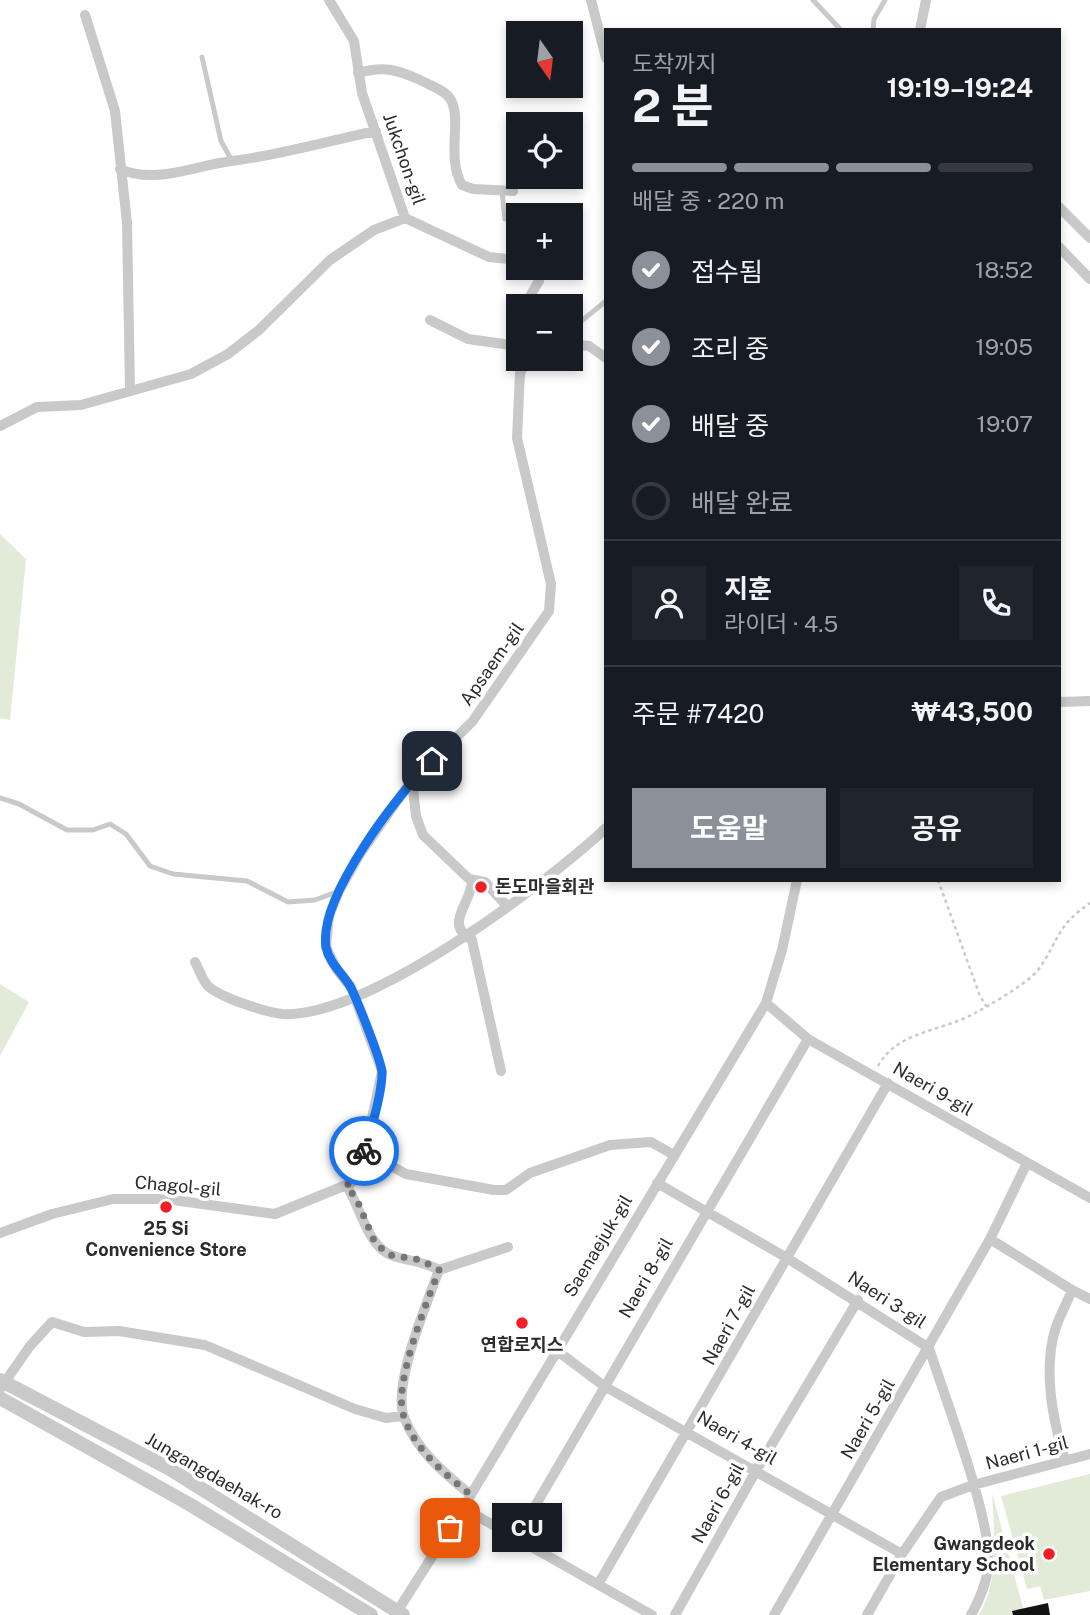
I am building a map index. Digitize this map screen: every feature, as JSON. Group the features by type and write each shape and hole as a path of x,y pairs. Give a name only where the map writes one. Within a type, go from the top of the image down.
{"street":[{"name":"Jukchon-gil","path":"329,0 354,41 358,73 405,218 489,257 506,259"},
{"path":"591,0 604,50"},
{"path":"920,28 926,0"},
{"path":"85,15 112,95 127,223 130,389"},
{"path":"358,73 392,68 447,96 453,109 453,152 461,185 473,189 508,191"},
{"path":"120,169 132,174 157,175 232,160 251,160 376,131"},
{"path":"1061,209 1090,238"},
{"path":"0,426 37,407 81,405 130,389 191,374 228,354 259,330 330,260 374,230 405,218"},
{"path":"1061,249 1090,279"},
{"path":"430,320 468,339 506,344"},
{"path":"583,345 604,357"},
{"name":"Apsaem-gil","path":"349,1184 361,1159 382,1071 354,997 326,947 329,916 339,891 360,854 412,780 472,722 549,611 551,584 517,438 521,371"},
{"path":"1061,702 1090,701"},
{"path":"412,780 416,816 423,835 472,880 485,882 507,906"},
{"path":"195,962 207,985 226,997 263,1010 283,1014 332,1006 354,997 464,936 570,861 604,830"},
{"path":"472,880 472,888 458,914 458,926 464,936 472,940 501,1071"},
{"name":"Saenaejuk-gil","path":"398,1614 765,1003 782,950 797,882"},
{"name":"Naeri 9-gil","path":"765,1003 808,1039 1090,1198"},
{"name":"Naeri 8-gil","path":"517,1537 705,1210 808,1039"},
{"name":"Naeri 7-gil","path":"599,1583 690,1431 888,1083"},
{"path":"361,1159 382,1161 406,1174 506,1190 530,1173 610,1145 651,1142 674,1155"},
{"name":"Naeri 5-gil","path":"774,1615 929,1348 990,1239 1027,1163"},
{"name":"Naeri 3-gil","path":"657,1183 858,1300 929,1348 985,1532 988,1568 980,1599 971,1615"},
{"path":"349,1184 375,1243 390,1255 421,1260 439,1270 508,1247"},
{"name":"Chagol-gil","path":"0,1233 52,1214 113,1199 166,1199 275,1214 349,1184"},
{"path":"990,1239 1090,1299"},
{"path":"439,1270 414,1337 403,1387 403,1416 426,1455 471,1495"},
{"path":"1065,1460 1058,1436 1050,1371 1055,1331 1072,1290"},
{"name":"Naeri 6-gil","path":"675,1615 757,1469 858,1300"},
{"path":"2,1384 52,1322 84,1332 119,1331 205,1345 355,1409 386,1418 403,1416"},
{"name":"Naeri 4-gil","path":"556,1350 604,1386 690,1431 902,1554"},
{"name":"Jungangdaehak-ro","path":"2,1384 170,1469 398,1614"},
{"name":"Jungangdaehak-ro","path":"0,1398 189,1504 371,1615"},
{"name":"Naeri 1-gil","path":"972,1485 1090,1454"},
{"path":"867,1615 902,1554 941,1497 972,1485"},
{"path":"463,1508 652,1615"}],"lane":[{"path":"813,0 839,28"},
{"path":"873,28 874,19 885,0"},
{"path":"202,58 221,141 232,160"},
{"path":"505,219 508,191"},
{"path":"583,320 604,303"},
{"path":"0,798 19,804 67,830 93,830 110,824 126,834 150,866 173,874 247,881 288,902 315,900 339,891"}],"path":[{"path":"939,882 986,1006"},
{"path":"873,1075 885,1054 904,1039 945,1027 1024,983 1038,970 1068,918 1090,903"}],"green space":[{"path":"0,534 26,559 10,720 0,718"},
{"path":"0,984 29,1002 0,1056"},
{"name":"Gwangdeok Elementary School","path":"1090,1474 1090,1591 1044,1600 1040,1586 1027,1589 1001,1496"},
{"path":"992,1493 1025,1615 979,1615 986,1602 993,1572"}],"building":[{"path":"1048,1603 1050,1615 1013,1615 1012,1611"}],"way so far":[{"path":"364,1151 351,1183 346,1185 357,1200 375,1243 390,1255 421,1260 439,1270 414,1337 403,1387 403,1416 426,1455 471,1495 450,1528"}],"place":[{"name":"돈도마을회관","path":"481,887"},
{"name":"25 Si Convenience Store","path":"166,1207"},
{"name":"연합로지스","path":"522,1323"},
{"name":"CU","path":"450,1528"},
{"name":"Gwangdeok Elementary School","path":"1049,1554"}],"route":[{"path":"364,1151 382,1071 351,987 337,970 326,947 329,916 339,891 360,854 412,780 432,761"}]}
